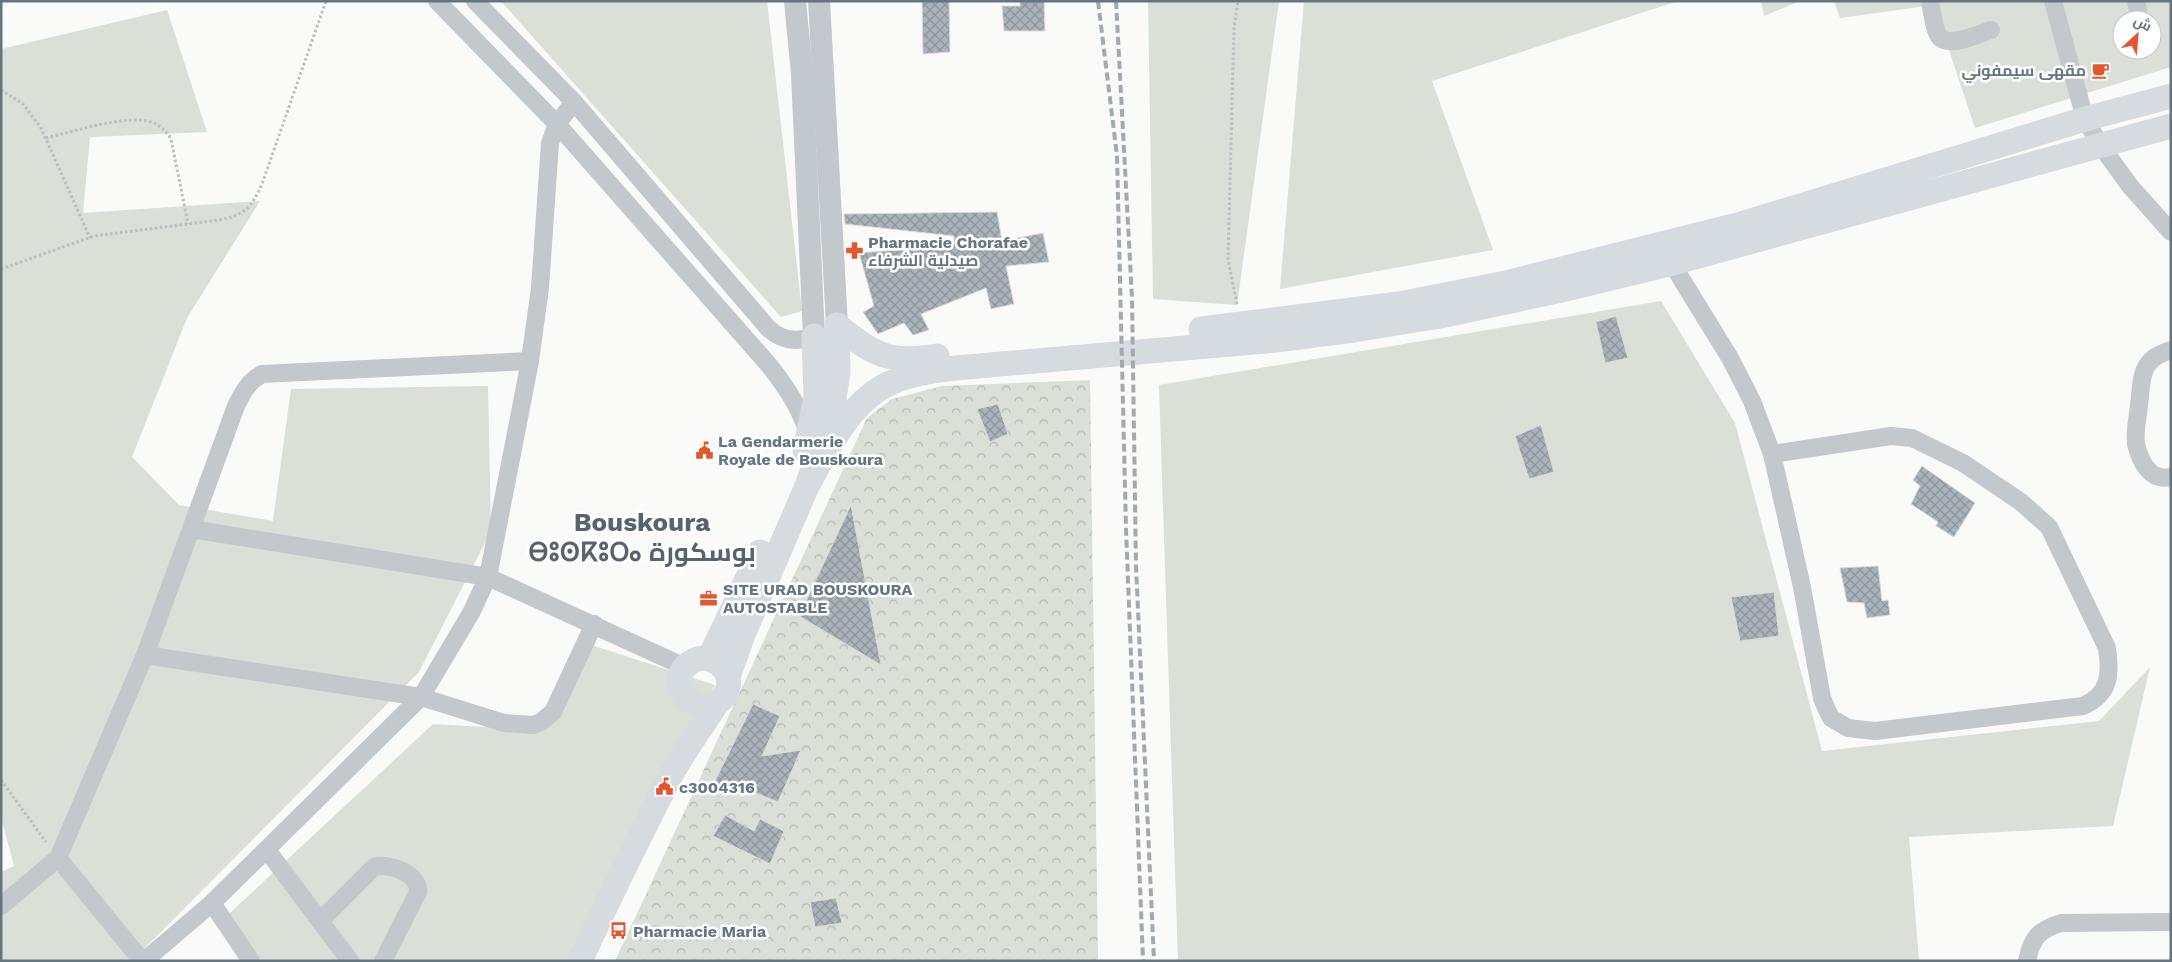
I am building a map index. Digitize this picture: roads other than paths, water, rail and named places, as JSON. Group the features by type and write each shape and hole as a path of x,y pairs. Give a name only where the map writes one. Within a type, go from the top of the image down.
{"main road":[{"path":"837,326 869,349 896,359 956,361 1165,341 1276,340 1420,319 1547,293 1666,255 1741,224 2085,119 2171,96"},
{"path":"1165,341 1244,325 1439,298 1666,255 2101,146 2171,126"},
{"path":"580,961 672,774 717,703 727,692 728,677 749,620 807,486 823,443 835,403 838,372 837,326"},
{"path":"709,659 801,464 809,437 816,397 814,336"},
{"path":"807,486 843,424 852,412 871,394 902,378 956,361"},
{"path":"717,703 702,707 688,701 682,694 681,675 692,661 709,659 721,665 728,677"},
{"path":"672,774 688,701"}],"street":[{"path":"437,1 557,124 768,364 797,405 809,437"},
{"path":"475,1 574,102 768,328 786,340 805,340 814,336 802,74 795,1"},
{"path":"818,1 837,326"},
{"path":"1930,1 1936,32 1943,40 1953,42 1991,30"},
{"path":"2053,1 2085,119 2101,146 2130,186 2171,232"},
{"path":"58,858 143,961 212,903 421,697 471,613 488,577 530,361 540,288 548,154 557,124 574,102"},
{"path":"1666,255 1730,358 1752,401 1772,454 1802,587 1822,698 1831,718 1848,728 1875,731 2083,706 2092,702 2106,685 2110,666 2107,648 2049,527 2021,502 1963,463 1912,438 1891,436 1772,454"},
{"path":"768,364 786,340"},
{"path":"2171,350 2157,355 2147,364 2142,380 2136,443 2143,464 2152,475 2165,478 2171,477"},
{"path":"1,906 58,858 146,655 236,406 245,387 252,379 262,374 530,361"},
{"path":"191,529 488,577 686,667"},
{"path":"146,655 421,697 504,723 527,725 540,722 553,712 594,624"},
{"path":"267,850 350,961"},
{"path":"320,921 374,866 386,865 411,877 418,884 418,892 383,961"},
{"path":"212,903 251,961"},
{"path":"2027,961 2029,950 2044,928 2061,923 2171,922"}],"railway":[{"path":"1098,1 1117,156 1126,529 1143,961"},
{"path":"1116,1 1132,298 1136,566 1154,961"}],"place":[{"name":"مقهى سيمفوني","path":"2100,70"},
{"name":"Pharmacie Chorafae صيدلية الشرفاء","path":"854,251"},
{"name":"La Gendarmerie Royale de Bouskoura","path":"704,450"},
{"name":"SITE URAD BOUSKOURA AUTOSTABLE","path":"709,598"},
{"name":"c3004316","path":"665,787"},
{"name":"Pharmacie Maria","path":"619,931"}],"district":[{"name":"Bouskoura ⴱⵓⵙⴽⵓⵔⴰ بوسكورة","path":"642,537"}]}
